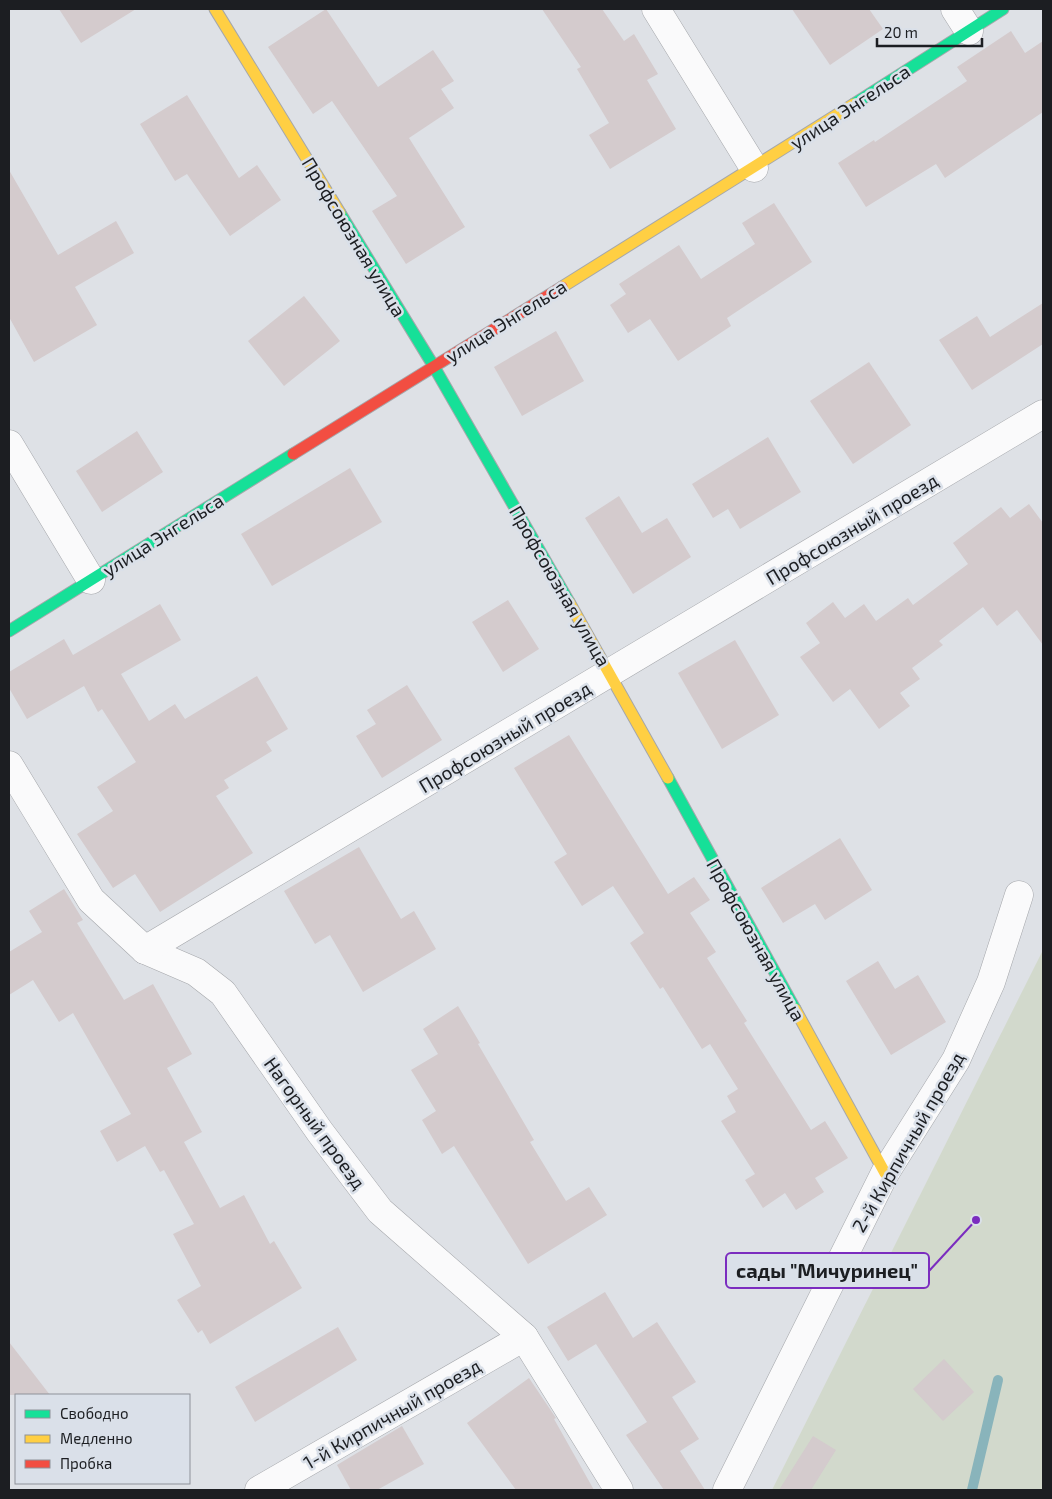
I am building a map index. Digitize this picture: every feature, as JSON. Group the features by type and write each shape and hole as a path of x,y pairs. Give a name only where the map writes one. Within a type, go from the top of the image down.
{"street":[{"name":"Профсоюзная улица","path":"215,9 433,365 611,674 885,1174"},
{"path":"656,9 754,168"},
{"name":"улица Энгельса","path":"9,631 433,365 754,168 962,20 1003,9"},
{"name":"Профсоюзный проезд","path":"145,950 611,674 1043,414"},
{"path":"9,444 91,580"},
{"name":"Нагорный проезд","path":"9,765 91,900 145,950 196,972 224,993 320,1132 380,1211 524,1337 619,1490"},
{"name":"2-й Кирпичный проезд","path":"727,1490 885,1174 956,1060 992,982 1019,895"},
{"name":"1-й Кирпичный проезд","path":"259,1490 524,1337"}],"shaded area":[{"path":"1043,950 1043,1490 772,1490"}],"building":[{"path":"59,9 136,9 81,43"},
{"path":"326,9 378,87 433,50 454,81 441,89 454,108 409,138 465,227 406,264 372,211 397,196 332,101 313,114 268,47"},
{"path":"542,9 602,9 624,41 634,34 658,74 647,80 676,129 610,169 589,135 609,123 577,69 581,67"},
{"path":"792,9 869,9 883,29 830,65"},
{"path":"1011,31 1025,53 1043,41 1043,112 945,178 936,164 866,207 838,163 874,140 875,142 967,81 957,67"},
{"path":"187,95 239,178 257,165 281,200 230,236 187,174 175,181 140,124"},
{"path":"9,170 58,255 116,221 134,253 75,287 97,325 34,362 9,317"},
{"path":"774,203 812,262 727,318 731,326 678,361 650,319 628,333 610,305 626,294 619,284 679,245 701,279 755,244 742,223"},
{"path":"304,296 340,341 284,386 248,341"},
{"path":"1043,303 1043,344 972,390 939,340 977,316 990,337"},
{"path":"556,331 584,381 522,416 494,367"},
{"path":"869,362 911,425 853,464 810,401"},
{"path":"137,431 163,472 102,512 76,471"},
{"path":"768,437 801,492 740,529 728,509 713,518 692,484"},
{"path":"350,468 382,522 272,586 241,534"},
{"path":"619,496 642,533 667,518 691,557 633,594 585,518"},
{"path":"1029,504 1043,523 1043,645 1017,610 997,626 983,607 939,641 943,645 912,668 920,679 900,693 910,706 879,729 850,689 833,702 800,657 820,643 806,623 833,602 845,618 864,604 876,621 908,598 913,605 968,564 953,543 1001,507 1010,518"},
{"path":"508,600 539,649 503,672 472,622"},
{"path":"160,604 181,640 121,674 149,721 175,704 185,719 257,676 288,729 266,742 272,751 224,780 229,788 216,796 253,853 160,912 135,874 113,888 77,834 113,811 97,787 136,762 102,709 98,712 84,686 27,719 9,688 9,672 64,639 73,655"},
{"path":"735,640 779,715 722,749 678,673"},
{"path":"407,685 442,740 382,778 356,736 376,724 367,710"},
{"path":"569,735 668,894 694,877 710,900 690,913 716,952 707,958 747,1021 744,1023 811,1130 825,1121 848,1158 815,1178 824,1192 796,1210 785,1193 763,1208 745,1180 755,1174 721,1121 736,1112 727,1096 738,1089 710,1044 702,1049 663,987 660,989 630,943 644,933 613,886 582,906 554,862 567,854 514,768"},
{"path":"840,838 872,890 825,920 815,904 783,923 761,888"},
{"path":"359,847 401,919 414,911 436,949 363,992 330,935 315,944 284,891"},
{"path":"64,889 83,920 77,923 124,1000 153,984 192,1054 167,1068 202,1132 184,1142 220,1208 244,1195 270,1244 274,1241 302,1288 210,1344 202,1330 198,1333 177,1300 201,1286 173,1234 194,1224 164,1170 160,1172 145,1146 117,1162 100,1131 131,1114 73,1013 59,1022 33,980 9,995 9,952 42,932 29,911"},
{"path":"878,961 895,989 918,975 946,1022 891,1055 846,981"},
{"path":"458,1006 534,1140 530,1142 566,1201 589,1187 607,1215 528,1264 454,1146 442,1154 422,1120 436,1111 411,1070 438,1054 423,1029"},
{"path":"605,1292 633,1338 657,1322 696,1382 672,1397 699,1439 680,1451 705,1490 664,1490 626,1435 647,1422 596,1344 568,1361 547,1327"},
{"path":"338,1327 357,1360 255,1422 235,1387"},
{"path":"9,1342 49,1394 9,1395"},
{"path":"944,1359 974,1392 943,1421 913,1389"},
{"path":"529,1378 556,1418 554,1419 594,1490 516,1490 467,1423"},
{"path":"402,1426 424,1464 377,1490 351,1490 337,1465"},
{"path":"813,1436 836,1450 811,1490 779,1490"}],"waterway":[{"path":"972,1490 998,1380"}],"traffic: fast":[{"path":"854,104 1003,9"},
{"path":"340,213 433,365 569,602"},
{"path":"9,631 293,454"},
{"path":"668,778 795,1009"}],"traffic: slow":[{"path":"215,9 340,213"},
{"path":"562,287 854,104"},
{"path":"569,602 668,778"},
{"path":"795,1009 885,1173"}],"traffic: jam":[{"path":"293,454 562,287"}],"place":[{"name":"сады \"Мичуринец\"","path":"976,1220"}]}
